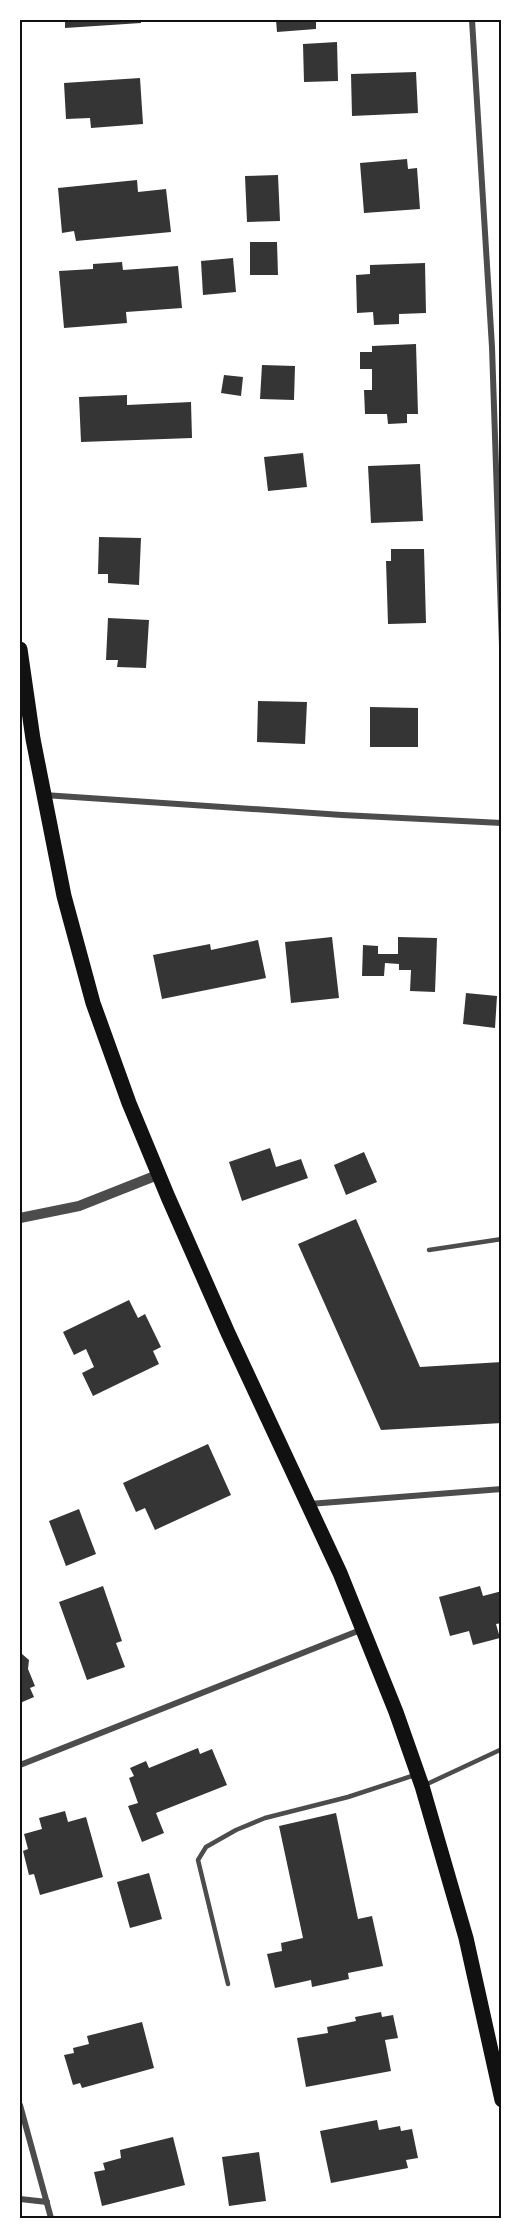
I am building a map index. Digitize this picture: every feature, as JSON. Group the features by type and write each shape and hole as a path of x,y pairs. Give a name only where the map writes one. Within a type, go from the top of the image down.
{"main road":[{"path":"20,649 33,739 64,896 87,983 129,1103 228,1333 309,1504 363,1629 420,1780 466,1938 501,2100"}],"street":[{"path":"472,20 492,347 501,646"},
{"path":"44,795 501,823"},
{"path":"20,1218 80,1206 160,1174"},
{"path":"309,1504 501,1489"},
{"path":"20,1765 363,1629"},
{"path":"20,2105 51,2218"},
{"path":"20,2199 47,2202"}],"lane":[{"path":"429,1250 501,1239"},
{"path":"228,1984 198,1860 206,1847 236,1830 265,1818 420,1780 501,1749"}],"building":[{"path":"65,20 141,20 141,23 65,28"},
{"path":"276,20 316,20 316,29 277,32"},
{"path":"337,42 338,81 304,82 303,44"},
{"path":"416,72 418,113 352,116 351,74"},
{"path":"140,78 143,124 91,128 90,118 66,119 64,83"},
{"path":"407,159 408,169 417,168 420,209 364,213 360,163"},
{"path":"278,175 280,221 247,222 245,176"},
{"path":"137,180 138,192 166,189 171,232 76,241 74,231 62,233 58,188"},
{"path":"250,242 277,242 278,275 250,275"},
{"path":"233,258 236,292 203,295 201,261"},
{"path":"122,262 123,270 178,266 182,308 126,312 127,323 64,328 59,271 93,269 93,264"},
{"path":"425,263 426,313 399,314 399,324 374,325 373,312 357,313 356,275 370,274 370,265"},
{"path":"416,344 418,414 407,414 407,423 388,424 387,414 365,414 364,390 372,390 372,369 360,369 360,352 372,352 372,346"},
{"path":"262,365 295,366 294,400 260,399"},
{"path":"224,375 243,377 241,396 221,393"},
{"path":"127,395 127,405 191,402 192,438 81,442 79,397"},
{"path":"303,453 307,487 268,491 264,457"},
{"path":"420,464 423,521 371,523 368,466"},
{"path":"99,537 141,538 139,585 108,583 108,574 98,574"},
{"path":"391,549 424,549 426,623 388,624 386,561 391,561"},
{"path":"108,618 149,620 146,668 117,667 118,660 106,660"},
{"path":"258,701 307,702 305,744 257,742"},
{"path":"370,707 418,708 418,747 370,747"},
{"path":"332,937 339,998 291,1003 285,942"},
{"path":"398,937 437,938 435,992 410,991 411,970 399,970 399,964 385,963 384,976 362,976 363,945 378,946 378,954 398,954"},
{"path":"258,940 266,978 162,999 153,955 210,944 211,950"},
{"path":"466,993 497,996 495,1028 463,1024"},
{"path":"270,1148 276,1167 301,1159 308,1178 242,1201 229,1162"},
{"path":"364,1152 377,1182 346,1195 334,1165"},
{"path":"356,1219 420,1367 502,1362 502,1423 381,1430 298,1244"},
{"path":"129,1300 138,1318 145,1314 161,1347 153,1351 159,1364 93,1396 82,1373 94,1367 86,1349 74,1355 63,1332"},
{"path":"208,1444 231,1495 155,1530 145,1508 136,1512 123,1483"},
{"path":"79,1509 96,1554 66,1566 49,1521"},
{"path":"103,1586 122,1641 116,1643 125,1667 87,1680 59,1602"},
{"path":"480,1586 483,1596 502,1591 502,1623 496,1624 500,1638 473,1645 469,1631 450,1636 439,1597"},
{"path":"20,1649 29,1660 28,1669 35,1686 30,1688 34,1697 20,1703"},
{"path":"198,1748 200,1754 212,1749 227,1785 156,1813 164,1833 142,1842 128,1806 138,1803 129,1778 134,1776 130,1768 146,1761 149,1768"},
{"path":"65,1811 68,1822 86,1817 103,1877 40,1895 34,1874 29,1875 23,1851 28,1849 24,1834 42,1829 39,1818"},
{"path":"336,1813 358,1919 372,1916 383,1966 348,1973 349,1979 312,1987 311,1980 275,1988 267,1954 282,1951 281,1943 303,1938 279,1826"},
{"path":"149,1873 162,1919 130,1928 117,1882"},
{"path":"381,2012 382,2017 393,2015 398,2038 385,2040 391,2071 306,2087 297,2038 328,2033 327,2027 356,2021 355,2017"},
{"path":"142,2022 154,2068 82,2088 80,2083 73,2085 64,2055 74,2053 73,2048 89,2044 87,2036"},
{"path":"377,2120 379,2130 400,2126 401,2131 412,2129 418,2158 406,2160 408,2168 331,2183 320,2131"},
{"path":"173,2137 185,2185 102,2206 94,2172 105,2170 103,2163 121,2158 120,2150"},
{"path":"259,2152 266,2201 229,2206 222,2157"}]}
